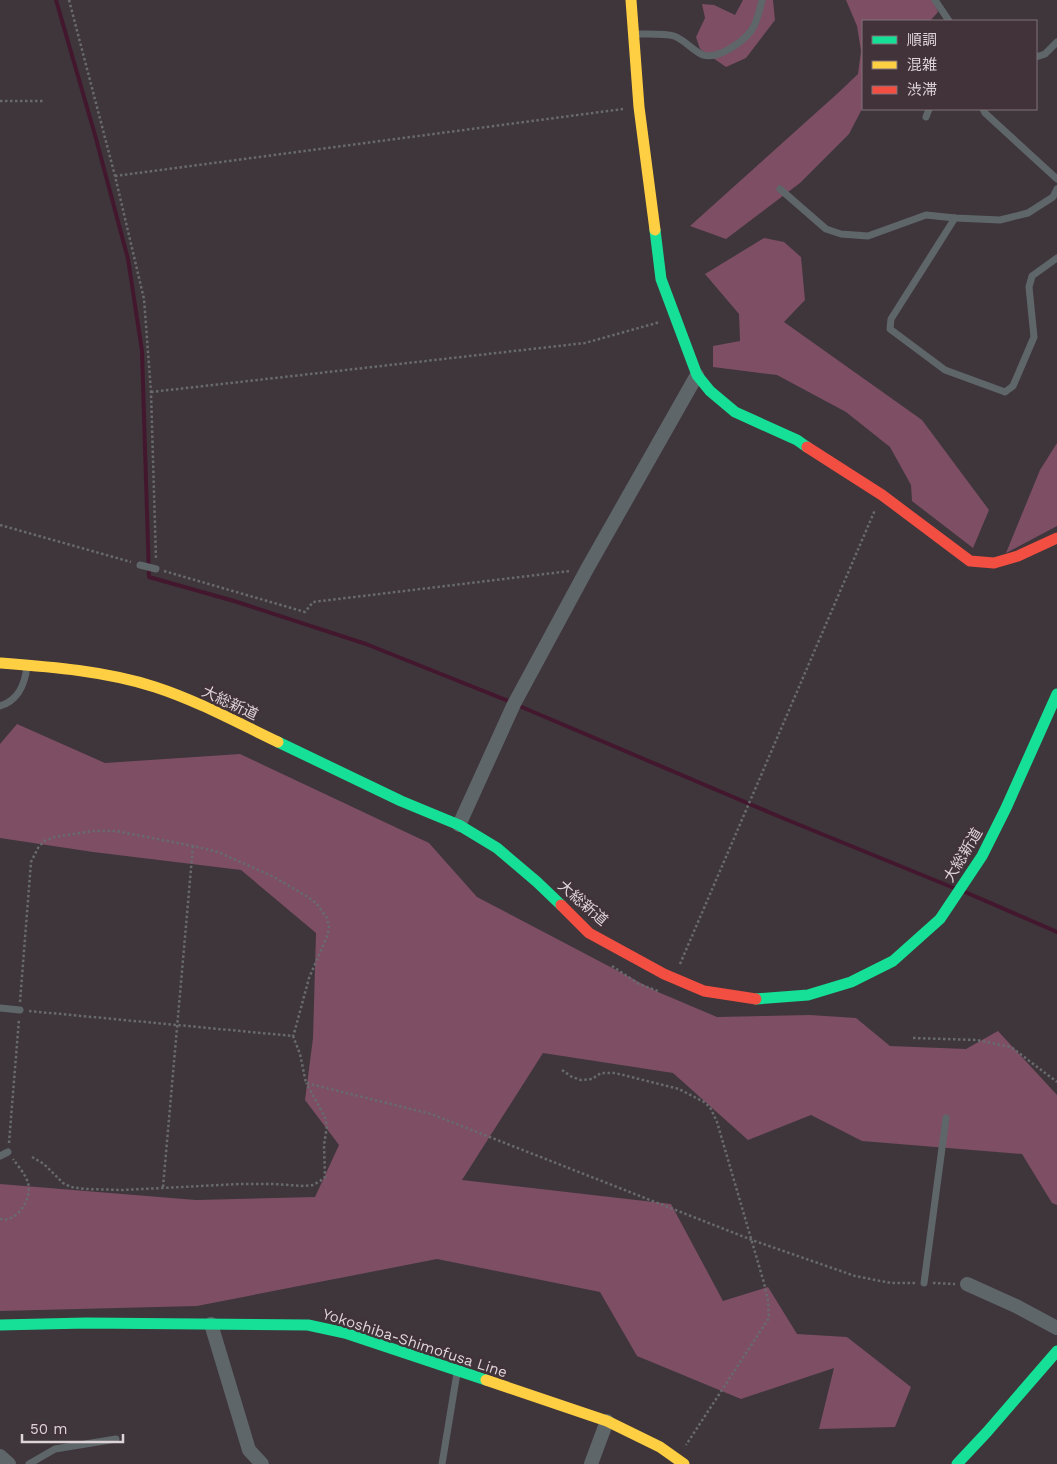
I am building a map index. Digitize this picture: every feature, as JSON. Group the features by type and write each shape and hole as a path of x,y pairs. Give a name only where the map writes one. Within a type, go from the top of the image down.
{"main road":[{"path":"631,0 639,107 661,279 697,374 710,391 735,412 797,440 882,495 970,561 994,563 1018,556 1057,538"},
{"name":"大総新道","path":"0,663 100,673 155,687 192,701 401,800 459,825 497,848 537,882 589,933 674,978 704,991 756,999 808,995 850,982 893,961 940,919 982,856 1057,694"},
{"name":"Yokoshiba-Shimofusa Line","path":"0,1325 86,1323 308,1324 345,1333 607,1421 660,1447 680,1461"},
{"path":"958,1464 1057,1351"}],"street":[{"path":"459,825 514,704 587,569 697,374"},
{"path":"967,1284 1016,1306 1057,1328"},
{"path":"211,1324 250,1450 262,1464"},
{"path":"591,1464 607,1421"},
{"path":"0,1456 9,1464"}],"lane":[{"path":"634,34 674,36 705,56 714,55 724,52 744,38 754,26 762,0"},
{"path":"935,0 947,20"},
{"path":"1037,57 1045,54 1057,42"},
{"path":"926,117 929,110"},
{"path":"984,110 1057,179"},
{"path":"780,189 826,228 841,234 868,236 926,214 955,218 1000,220 1028,213 1055,201 1057,189"},
{"path":"955,218 890,319 890,328 945,370 1005,392 1013,386 1034,337 1029,287 1032,276 1057,258"},
{"path":"140,565 156,569"},
{"path":"0,706 11,702 20,691 26,676 27,665"},
{"path":"0,1008 20,1010"},
{"path":"924,1283 946,1118"},
{"path":"0,1156 8,1152"},
{"path":"442,1464 457,1371"},
{"path":"29,1464 55,1449 116,1439"}],"path":[{"path":"69,0 115,176 144,300 151,392 156,569 305,612 313,602 587,569"},
{"path":"0,101 43,101"},
{"path":"115,176 639,107"},
{"path":"151,392 584,343 676,318"},
{"path":"674,978 882,495"},
{"path":"0,525 140,565"},
{"path":"0,1218 8,1219 18,1213 24,1206 28,1195 29,1184 8,1152 31,862 44,841 55,837 93,831 116,831 193,846 218,852 293,887 316,903 327,918 328,934 309,978 292,1036"},
{"path":"163,1187 193,846"},
{"path":"20,1010 292,1036"},
{"path":"32,1157 44,1164 71,1187 123,1190 240,1184 304,1186 320,1182 325,1177 324,1144 328,1126 306,1083 300,1054 292,1036"},
{"path":"913,1038 977,1040 1012,1047 1057,1082"},
{"path":"562,1070 572,1077 581,1080 592,1079 601,1073 615,1073 679,1089 710,1107 717,1122 752,1240 768,1301 770,1318 680,1461"},
{"path":"306,1083 431,1114 752,1240 855,1276 891,1283 967,1284"}],"shaded area":[{"path":"743,0 773,0 775,20 746,58 726,67 700,49 696,37 705,18 702,4 714,5 735,15"},
{"path":"846,0 933,0 938,12 931,20 862,20 862,109 849,134 800,183 726,239 690,226 858,74 861,51 857,26"},
{"path":"764,238 784,242 801,257 805,300 784,322 922,420 989,510 973,548 912,501 911,485 890,447 846,412 777,375 713,367 713,346 740,341 739,314 705,274"},
{"path":"1057,443 1057,526 1006,553 1040,470"},
{"path":"17,724 105,763 240,754 429,843 477,897 658,992 717,1017 810,1015 856,1018 890,1046 966,1049 998,1031 1057,1095 1057,1205 1052,1203 1022,1154 862,1141 811,1115 748,1140 673,1073 543,1053 462,1180 671,1204 723,1301 768,1287 797,1334 847,1337 911,1387 895,1427 819,1429 834,1368 741,1399 637,1356 600,1292 437,1259 197,1306 0,1311 0,1184 196,1200 315,1197 339,1145 305,1100 313,1038 316,933 241,870 93,852 0,838 0,744"}],"waterway":[{"path":"56,0 128,259 142,351 149,577 234,601 366,644 511,702"},
{"path":"517,705 785,819 954,888"},
{"path":"965,892 1057,932"}],"traffic: fast":[{"path":"655,230 661,279 697,375 710,391 735,412 797,440 807,447"},
{"path":"756,999 808,995 851,982 893,961 940,919 982,856 1006,808 1057,694"},
{"path":"278,742 401,801 459,825 497,848 561,905"},
{"path":"0,1325 86,1323 308,1325 345,1333 486,1380"},
{"path":"957,1464 1057,1351"}],"traffic: slow":[{"path":"631,0 639,107 655,230"},
{"path":"0,663 39,666 117,677 155,687 187,699 278,742"},
{"path":"486,1380 607,1421 660,1447 684,1464"}],"traffic: jam":[{"path":"807,447 882,495 970,561 994,563 1018,556 1057,538"},
{"path":"561,905 589,933 664,974 704,991 756,999"}]}
